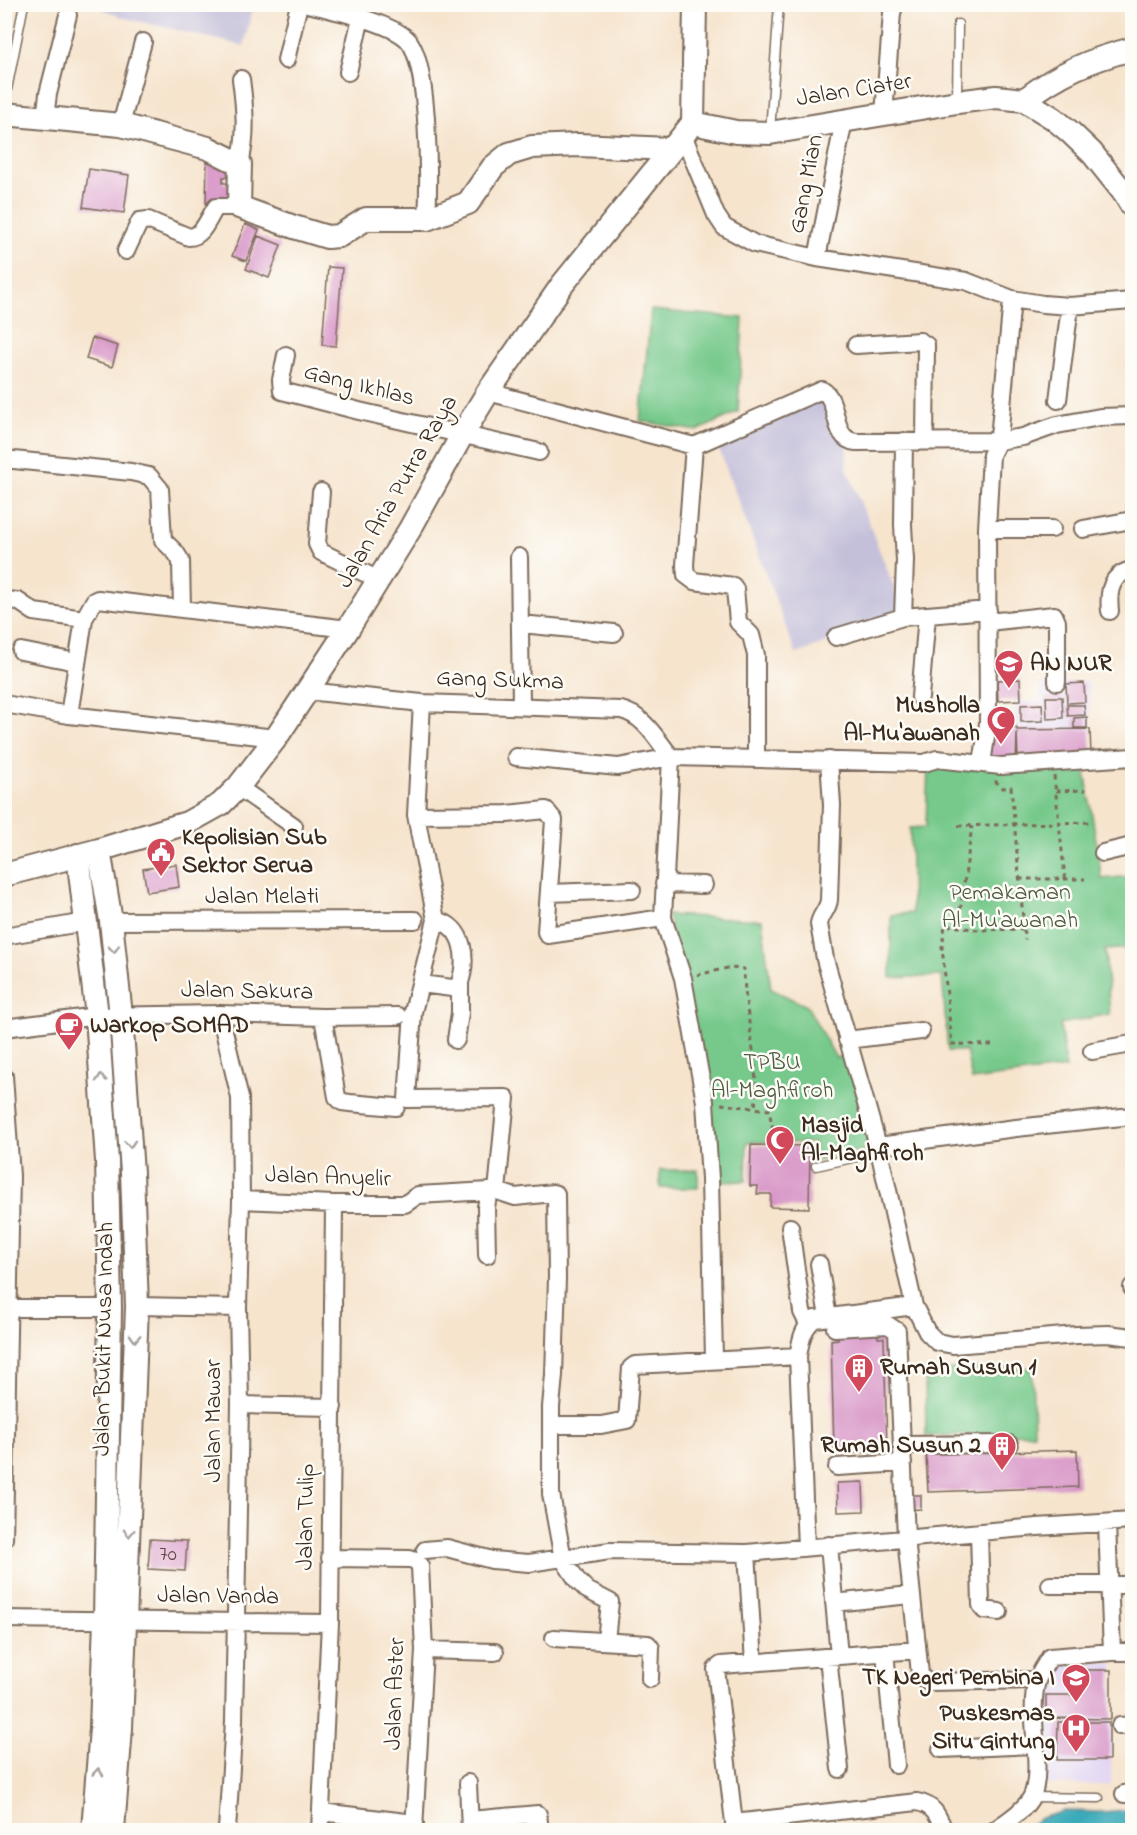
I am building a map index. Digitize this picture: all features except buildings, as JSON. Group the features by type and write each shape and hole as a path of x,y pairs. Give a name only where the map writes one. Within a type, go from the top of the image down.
{"street":[{"path":"286,60 299,4"},
{"path":"126,251 140,221 148,220 189,237 195,237 200,233 216,207 239,207 327,237 339,236 366,219 427,219 427,139 417,53 409,40 399,32 361,18 308,4"},
{"path":"695,4 682,136 716,216 724,227 755,244 817,258 966,281 1012,299 1070,306 1132,301"},
{"path":"884,114 892,13 895,4"},
{"path":"45,118 48,94 68,15"},
{"path":"348,72 361,18"},
{"path":"121,125 143,42"},
{"path":"1130,196 1070,132 1024,100 1048,81 1100,57 1132,49"},
{"path":"239,207 240,164 245,143 246,115 241,79"},
{"name":"Jalan Ciater","path":"427,219 468,203 493,167 509,154 532,147 736,132 770,133 957,102 996,97 1024,100"},
{"path":"4,114 121,125 208,148 240,164"},
{"name":"Gang Mian","path":"817,258 844,120"},
{"name":"Jalan Aria Putra Raya","path":"4,875 187,823 221,804 238,787 276,738 348,629 410,529 488,392 562,285 682,136"},
{"path":"982,764 988,723 987,529 991,455 998,441 1012,299"},
{"path":"1058,400 1070,306"},
{"path":"856,345 920,341 926,345 925,441"},
{"name":"Gang Ikhlas","path":"286,355 281,380 282,391 462,435"},
{"path":"488,392 694,446 822,390 828,395 843,435 849,441 998,441 1023,438 1057,425 1100,417 1132,416"},
{"path":"462,435 539,452"},
{"path":"903,617 904,441"},
{"path":"694,446 686,575 694,581 733,586 735,589 738,622 751,635 756,655 756,759"},
{"path":"4,459 131,472 149,476 160,489 163,540 181,561 182,609"},
{"path":"321,492 317,544 321,552 379,579"},
{"path":"1083,529 1132,520"},
{"path":"987,529 1052,529"},
{"path":"519,557 521,705"},
{"path":"1110,611 1108,594 1112,583 1118,576 1132,570"},
{"path":"69,715 84,620 94,601 101,598 348,629"},
{"path":"4,600 18,601 34,612 84,620"},
{"path":"920,697 927,615"},
{"path":"836,637 903,617 1054,615 1057,622 1057,682"},
{"path":"521,624 614,633"},
{"path":"21,651 76,662"},
{"name":"Gang Sukma","path":"307,691 422,703 621,710 639,717 671,757"},
{"path":"422,703 416,815 436,920 413,1012 407,1099 506,1098 493,1191 486,1207 487,1255"},
{"path":"4,704 69,715 276,738"},
{"path":"516,756 618,767 671,757 924,763 938,759 1001,766 1132,757"},
{"path":"671,757 663,918 683,978 705,1102 710,1179 714,1359"},
{"path":"829,760 831,805 829,900 819,924 825,959 879,1149 914,1306 927,1332 937,1342 953,1345 1108,1334 1132,1337"},
{"path":"238,787 294,826"},
{"path":"416,815 507,814 546,810 554,820 546,932 551,935 663,918"},
{"path":"1103,852 1132,846"},
{"name":"Jalan Bukit Nusa Indah","path":"89,852 111,921 121,1016 132,1173 137,1306 115,1620 101,1728 93,1830"},
{"name":"Jalan Bukit Nusa Indah","path":"89,852 86,922 107,1161 115,1620 121,1728 113,1830"},
{"path":"664,884 704,885"},
{"path":"549,893 632,890"},
{"name":"Jalan Melati","path":"111,921 415,920"},
{"path":"436,920 450,925 459,934 463,947 460,1013 456,1040"},
{"path":"4,936 86,922"},
{"path":"420,984 452,988 460,984"},
{"name":"Jalan Sakura","path":"4,1028 96,1016 220,1014 323,1017 398,1016"},
{"name":"Jalan Mawar","path":"220,1014 240,1098 242,1200 238,1308 240,1405 234,1721 227,1830"},
{"path":"323,1017 337,1097 350,1103 396,1107"},
{"path":"847,1040 921,1031"},
{"path":"1092,1051 1132,1044"},
{"path":"4,1076 11,1176 4,1539"},
{"path":"879,1149 1016,1128 1132,1116"},
{"name":"Jalan Anyelir","path":"242,1200 405,1204 418,1195 493,1191 515,1197 553,1192 556,1197 557,1278 551,1425"},
{"name":"Jalan Tulip","path":"320,1830 330,1623 334,1204"},
{"path":"790,1227 802,1312 808,1324"},
{"path":"819,1264 831,1322"},
{"path":"137,1306 238,1308"},
{"path":"831,1322 914,1306"},
{"path":"7,1308 110,1308"},
{"path":"806,1547 798,1356 802,1334 808,1324 815,1319 888,1325 897,1331 906,1538 910,1595 920,1674 924,1680 929,1682 1036,1680"},
{"path":"606,1641 610,1602 587,1590 563,1559 551,1494 551,1425 601,1425 624,1422 628,1415 631,1368 635,1365 798,1356"},
{"path":"240,1405 333,1407"},
{"path":"901,1445 1009,1444"},
{"path":"837,1467 903,1463"},
{"path":"330,1558 410,1559 447,1548 492,1560 529,1563 610,1551 747,1552 1132,1521"},
{"path":"1107,1523 1112,1652"},
{"path":"979,1532 981,1605 984,1611 999,1612"},
{"path":"829,1545 834,1603 833,1657 840,1769"},
{"path":"747,1552 754,1663"},
{"name":"Jalan Aster","path":"415,1827 424,1650 421,1556"},
{"path":"1050,1585 1132,1585"},
{"path":"834,1603 910,1595"},
{"name":"Jalan Vanda","path":"4,1619 330,1623"},
{"path":"554,1638 644,1643 651,1646 650,1679"},
{"path":"424,1650 495,1652"},
{"path":"917,1650 721,1665 716,1669 734,1823 917,1802 927,1804 934,1809 944,1830"},
{"path":"885,1652 896,1766"},
{"path":"995,1830 1020,1810 1031,1797 1035,1783 1036,1680 1050,1657 1132,1652"},
{"path":"941,1749 1035,1745"},
{"path":"468,1783 470,1825 538,1814 540,1830"},
{"path":"321,1812 415,1827"}],"lane":[{"path":"4,105 24,4"},
{"path":"770,133 779,4"},
{"path":"957,102 958,24"},
{"path":"816,1166 879,1149"},
{"path":"1031,1797 1098,1798"}],"path":[{"path":"1001,766 995,771 995,782 1003,788 1011,787 1025,940"},
{"path":"1053,768 1065,879"},
{"path":"1056,791 1086,790"},
{"path":"958,826 1090,822"},
{"path":"958,927 972,826"},
{"path":"1019,879 1085,879"},
{"path":"992,1045 951,1044 942,947 945,925 980,930 1024,929"},
{"path":"683,978 728,968 744,969 744,994 757,1088 755,1108"},
{"path":"705,1102 770,1110 775,1140"}],"shaded area":[{"path":"94,5 253,5 244,46 121,17"},
{"path":"827,391 847,446 847,468 905,615 796,654 714,436"},
{"path":"1089,682 1092,758 1017,761 1015,702 1040,701 1040,683"},
{"path":"1113,1662 1111,1785 1043,1784 1040,1687 1048,1671 1058,1664"}],"green space":[{"path":"651,310 743,318 738,412 697,431 640,421"},
{"name":"Pemakaman Al-Mu'awanah","path":"1084,763 1102,879 1132,876 1132,948 1105,950 1110,1014 1060,1024 1066,1068 972,1080 966,1051 948,1051 942,976 891,978 891,915 912,913 910,828 926,827 928,764"},
{"name":"TPBU Al-Maghfiroh","path":"668,915 762,920 771,989 807,1006 836,1058 848,1055 873,1148 817,1161 814,1143 747,1142 746,1181 717,1182"},
{"path":"660,1170 698,1170 698,1188 660,1188"},
{"path":"1032,1368 1034,1433 926,1436 925,1370"}],"water":[{"path":"1132,1809 1132,1830 1025,1830 1041,1818 1065,1811 1104,1812"}],"place":[{"name":"AN NUR","path":"1009,690"},
{"name":"Musholla Al-Mu'awanah","path":"1001,746"},
{"name":"Kepolisian Sub Sektor Serua","path":"161,878"},
{"name":"Warkop SOMAD","path":"69,1052"},
{"name":"Masjid Al-Maghfiroh","path":"780,1166"},
{"name":"Rumah Susun 1","path":"859,1394"},
{"name":"Rumah Susun 2","path":"1002,1472"},
{"name":"TK Negeri Pembina I","path":"1076,1704"},
{"name":"Puskesmas Situ Gintung","path":"1076,1754"}]}
